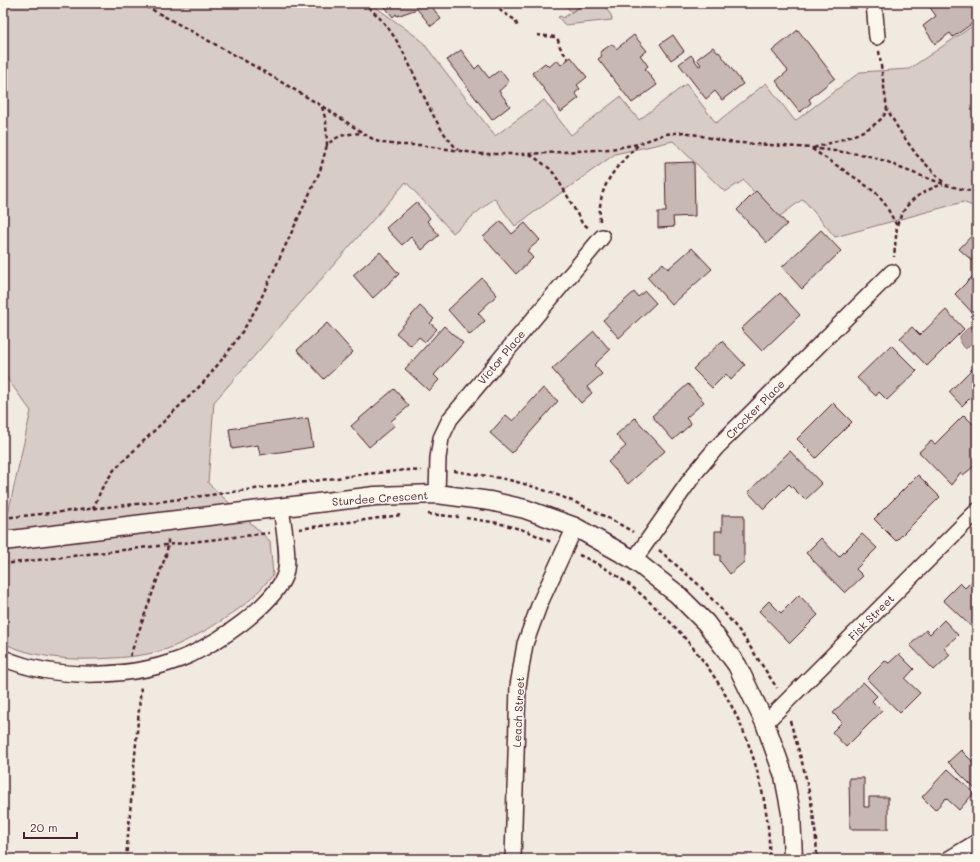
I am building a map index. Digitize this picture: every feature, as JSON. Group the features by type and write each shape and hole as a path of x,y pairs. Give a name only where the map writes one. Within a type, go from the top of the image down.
{"street":[{"path":"874,3 877,37"},
{"name":"Victor Place","path":"437,494 437,471 441,438 453,415 602,237"},
{"name":"Crocker Place","path":"634,560 695,473 716,448 892,272"},
{"name":"Sturdee Crescent","path":"3,541 375,496 437,494 490,501 525,509 575,527 634,560 677,594 706,623 737,665 765,723 784,776 791,813 793,859"},
{"path":"3,658 15,663 52,672 92,675 132,672 170,662 189,655 224,637 254,614 278,587 285,576 287,557 281,508"},
{"name":"Fisk Street","path":"765,723 977,511"},
{"name":"Leach Street","path":"513,859 518,686 525,644 540,603 575,527"},
{"path":"949,859 977,842"}],"path":[{"path":"140,3 249,63 322,106 376,141 384,143 419,145 481,154 530,154 611,148 638,144 665,134 684,132 728,142 811,148 866,155 888,162 942,184 977,193"},
{"path":"362,3 372,10 393,35 406,56 440,129 459,151"},
{"path":"496,3 501,11 515,20 518,27"},
{"path":"578,3 580,7"},
{"path":"537,35 556,37 560,48 568,59"},
{"path":"877,37 887,109 916,154 946,185"},
{"path":"93,508 102,488 114,470 203,383 228,352 257,307 320,171 327,145 326,121 322,106"},
{"path":"811,148 858,133 870,127 882,120 887,109"},
{"path":"327,145 333,138 341,135 363,133"},
{"path":"602,237 599,212 606,183 622,160 638,144"},
{"path":"811,148 876,193 885,204 897,226"},
{"path":"530,154 549,168 555,175 582,223 602,237"},
{"path":"892,272 897,226 901,214 915,197 924,191 942,184"},
{"path":"3,518 165,501 407,470 452,471 509,480 555,494 600,513 660,550 699,585 741,633 776,685 788,715 810,792 817,859"},
{"path":"424,513 498,523 527,531 602,566 633,586 674,624 709,668 744,730 754,759 767,808 769,827 769,859"},
{"path":"3,564 168,545 408,514"},
{"path":"126,859 142,678 132,672 127,663 168,545"}],"shaded area":[{"path":"3,3 271,3 280,5 370,3 421,40 495,136 544,100 571,135 620,97 639,120 686,84 716,123 766,83 795,121 860,72 909,69 977,23 977,208 963,202 835,237 803,199 776,219 744,180 725,192 673,141 615,154 515,226 494,198 453,233 406,182 214,402 208,483 270,541 273,575 253,597 224,619 177,645 158,652 120,658 92,659 58,658 35,654 3,643 3,518 8,513 31,411 3,373"},
{"path":"564,3 577,3 579,7 571,12"},
{"path":"586,3 602,3 611,15 612,20 565,25 558,17 561,16 563,18"},
{"path":"972,324 977,329 977,337 966,349 960,343 960,336"}],"building":[{"path":"382,3 429,3 441,19 431,26 417,9 397,16 396,14 393,17"},
{"path":"927,3 977,3 977,20 953,37 950,33 935,44 923,26 936,16"},
{"path":"798,30 835,78 809,99 811,103 800,112 776,81 788,71 772,51"},
{"path":"634,35 647,51 640,55 648,66 645,69 657,85 632,103 598,59 602,56 600,52 612,44 616,49"},
{"path":"673,35 684,51 671,60 660,44"},
{"path":"713,47 718,53 719,52 743,84 722,100 715,91 706,99 679,64 691,55 699,66 701,65 697,59"},
{"path":"461,50 475,69 479,65 489,78 500,70 509,82 499,91 510,106 492,120 447,60"},
{"path":"571,57 587,77 577,85 580,89 575,93 579,98 561,112 532,73 545,63 549,67 557,60 561,65"},
{"path":"694,162 695,216 673,217 674,227 658,228 658,212 666,212 665,163"},
{"path":"756,191 787,224 767,243 737,210"},
{"path":"416,202 430,218 427,221 439,235 422,250 411,237 402,245 386,228"},
{"path":"501,221 512,234 525,223 540,240 527,251 533,258 516,274 483,237"},
{"path":"821,230 841,251 802,289 782,267"},
{"path":"977,230 976,317 955,294 975,274 976,264 959,249"},
{"path":"692,248 712,269 672,305 647,277 663,263 668,269"},
{"path":"380,252 399,274 373,298 353,275"},
{"path":"482,278 497,295 478,313 485,321 470,335 448,310"},
{"path":"645,291 656,303 619,338 603,320 634,292 638,297"},
{"path":"780,293 800,315 762,351 741,329"},
{"path":"420,306 434,319 430,323 437,329 425,342 419,337 411,346 396,333"},
{"path":"946,310 964,329 927,366 900,338 912,327 920,335"},
{"path":"327,323 353,352 324,379 297,350"},
{"path":"444,326 463,343 434,375 439,380 429,391 405,369"},
{"path":"594,331 610,350 594,365 602,374 587,387 592,393 581,403 552,369"},
{"path":"722,341 745,365 731,380 726,374 712,388 693,369"},
{"path":"891,345 917,371 887,400 879,392 876,396 857,378"},
{"path":"977,364 977,397 976,398 973,395 962,406 949,392"},
{"path":"688,384 704,402 686,418 691,424 673,440 652,416"},
{"path":"543,388 558,401 512,453 490,433 506,415 513,421"},
{"path":"394,389 409,406 391,421 395,425 369,447 351,426"},
{"path":"833,403 852,422 816,458 797,439"},
{"path":"964,415 977,428 977,464 963,475 961,472 951,485 919,452 931,441 935,444"},
{"path":"308,418 313,447 260,455 258,445 232,449 229,429"},
{"path":"635,418 665,451 628,484 608,462 626,446 616,435"},
{"path":"790,451 822,484 805,500 789,484 764,509 748,492"},
{"path":"918,475 940,497 896,541 874,519"},
{"path":"722,515 744,515 744,562 730,574 720,561 720,555 715,555 715,531 722,531"},
{"path":"862,534 877,548 856,569 863,576 845,593 806,553 821,538 839,557"},
{"path":"977,576 976,631 943,600 960,583 965,588"},
{"path":"799,595 818,615 790,643 759,611 769,601 781,613"},
{"path":"944,620 958,635 944,648 950,655 934,670 910,645 926,630 930,634"},
{"path":"899,654 914,669 905,679 920,693 900,713 867,679 885,661 889,663"},
{"path":"863,682 877,696 872,701 882,711 846,747 832,732 842,722 833,713"},
{"path":"961,750 972,761 977,757 976,790 948,762"},
{"path":"948,769 974,793 959,810 946,798 935,810 922,797"},
{"path":"849,778 864,778 864,807 869,807 869,797 888,797 888,829 850,829"}]}
